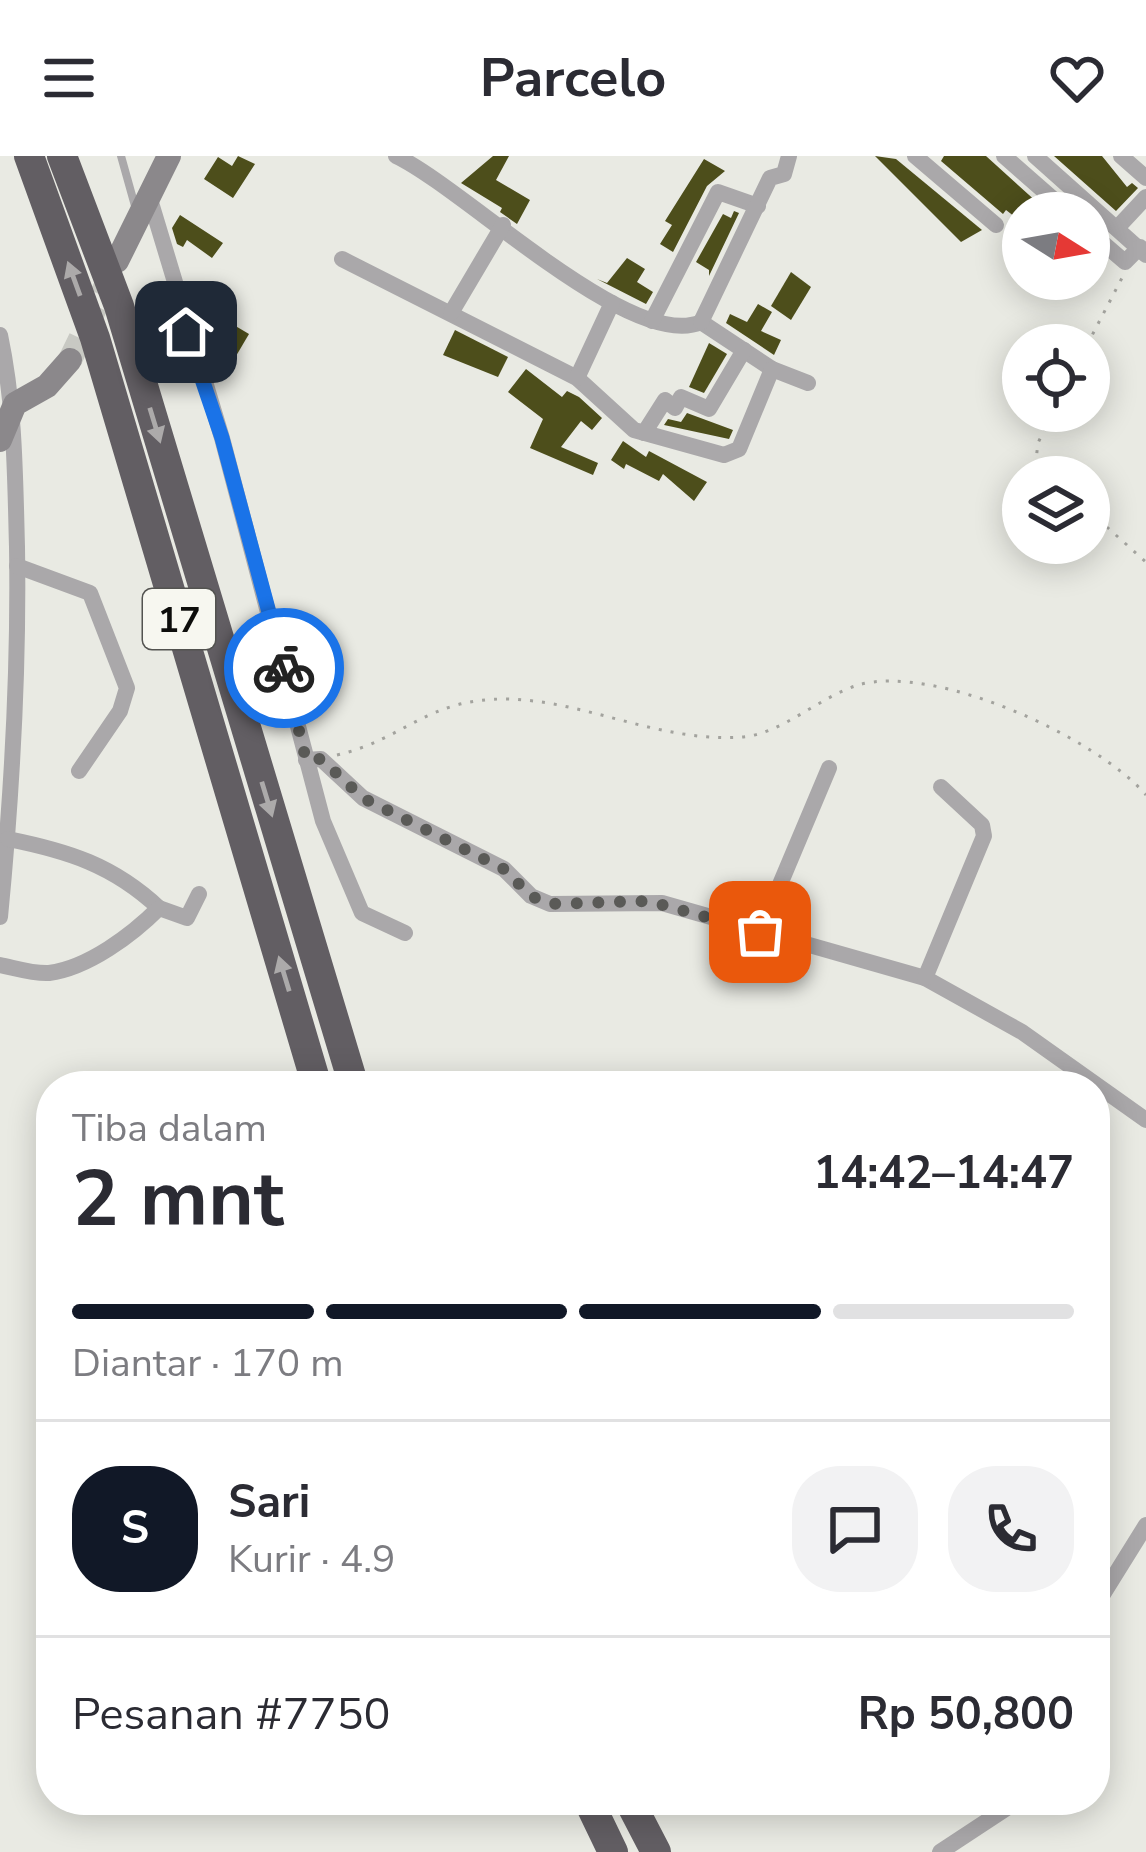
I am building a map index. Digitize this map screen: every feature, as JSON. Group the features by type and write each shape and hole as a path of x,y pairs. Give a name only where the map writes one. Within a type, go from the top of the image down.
{"highway":[{"name":"17","path":"29,156 95,338 313,1071"},
{"name":"17","path":"62,156 119,306 349,1071"},
{"path":"595,1815 613,1852"},
{"path":"637,1815 656,1852"}],"street":[{"path":"118,262 169,156"},
{"path":"396,156 503,225 578,286 652,321 676,328 701,322 772,369 808,383"},
{"path":"701,322 771,176 786,172 788,156"},
{"path":"915,156 996,225"},
{"path":"1004,156 1045,192"},
{"path":"1035,156 1143,251 1125,262 1110,249"},
{"path":"1121,156 1146,178"},
{"path":"652,321 718,192 758,206"},
{"path":"1118,226 1146,197"},
{"path":"143,205 222,438 314,760 323,820 362,913 405,933"},
{"path":"452,313 503,225"},
{"path":"341,259 577,378 624,422 644,433 735,454 772,369"},
{"path":"577,378 612,302"},
{"path":"0,335 15,404 17,566 16,725 0,916"},
{"path":"644,433 665,400 675,408 681,398 709,409 744,350"},
{"path":"0,440 15,404 47,386 70,361"},
{"path":"17,566 90,593 127,688 120,711 79,770"},
{"path":"314,760 363,798 504,869 531,896 550,904 648,901 925,978 1022,1032 1077,1071"},
{"path":"760,932 829,768"},
{"path":"925,978 983,836 982,825 941,787"},
{"path":"8,839 66,850 105,866 159,908 187,918 199,894"},
{"path":"0,965 43,974 85,961 142,926 159,908"},
{"path":"1110,1094 1146,1120"},
{"path":"1110,1583 1146,1525"},
{"path":"940,1852 996,1815"}],"lane":[{"path":"121,156 143,205"}],"path":[{"path":"1100,324 1121,288 1125,262"},
{"path":"1110,530 1146,562"},
{"path":"314,760 359,750 448,704 510,699 683,735 746,737 838,692 904,679 981,697 1118,766 1146,795"}],"building":[{"path":"238,156 255,164 233,198 204,179 218,157 232,166"},
{"path":"493,156 509,156 496,180 530,200 517,224 500,212 502,208 461,183"},
{"path":"875,156 896,159 982,230 961,242"},
{"path":"944,156 986,156 1026,192 1002,192 1002,213 941,161"},
{"path":"1054,156 1102,156 1127,187 1132,183 1138,188 1116,211 1110,206 1110,192 1095,192"},
{"path":"704,159 725,171 707,186 673,252 660,244 672,225 665,221"},
{"path":"734,211 739,213 709,276 709,270 696,262 723,214 731,218"},
{"path":"180,215 223,243 212,258 187,240 183,247 177,244 172,228"},
{"path":"627,258 645,269 637,282 653,292 646,304 597,279 607,283"},
{"path":"791,272 811,287 791,320 771,306"},
{"path":"758,304 772,312 761,331 781,340 774,355 726,323 730,314 747,322"},
{"path":"227,321 249,334 223,378 216,374 210,352"},
{"path":"455,330 508,357 498,377 443,355"},
{"path":"709,343 727,354 704,393 689,387"},
{"path":"526,369 562,397 567,391 579,397 602,418 592,430 581,421 561,447 598,463 593,475 530,448 543,419 508,392"},
{"path":"687,413 733,430 729,439 664,425 668,419 681,422"},
{"path":"623,441 646,457 649,451 707,482 694,501 663,474 659,481 626,464 624,469 611,460"}],"tunnel":[{"path":"70,360 114,269"}],"way so far":[{"path":"284,668 306,760 321,759 363,798 504,869 531,896 574,906 662,903 760,932"}],"route":[{"path":"186,332 222,438 284,668"}]}
